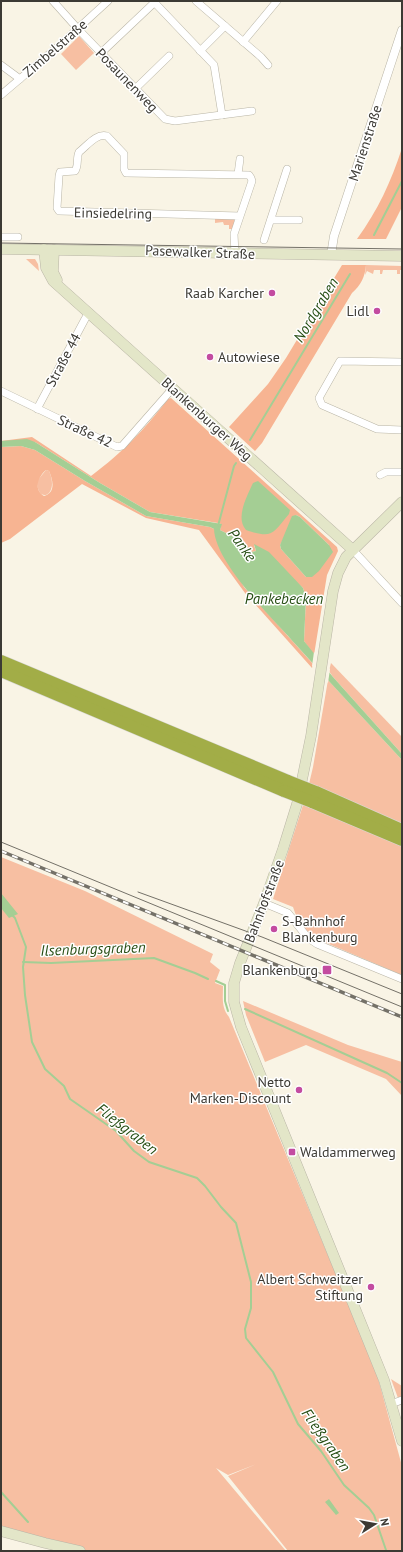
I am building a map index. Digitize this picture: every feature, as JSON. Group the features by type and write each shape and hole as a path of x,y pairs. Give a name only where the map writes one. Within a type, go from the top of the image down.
{"highway":[{"path":"1,661 286,786"},
{"path":"1,671 286,786 402,830"},
{"path":"314,797 402,840"}],"main road":[{"name":"Pasewalker Straße","path":"1,249 185,251 235,254 401,256"},
{"name":"Blankenburger Weg","path":"49,250 44,263 48,274 53,281 353,550"},
{"name":"Bahnhofstraße","path":"402,502 353,550 344,561 336,581 308,757 297,804 283,850 236,973 234,983 236,1010 384,1380 402,1442"},
{"path":"1,1530 45,1543 80,1551"}],"street":[{"name":"Posaunenweg","path":"53,1 165,119 170,120 252,111"},
{"name":"Zimbelstraße","path":"1,95 78,29 108,1"},
{"path":"196,1 244,42 268,65"},
{"path":"244,42 277,1"},
{"path":"101,53 156,2 214,65 222,115"},
{"path":"200,51 225,26"},
{"name":"Marienstraße","path":"331,255 334,236 402,30"},
{"path":"135,89 169,56"},
{"path":"1,64 20,79"},
{"name":"Einsiedelring","path":"238,174 126,173 124,169 124,154 107,136 103,134 79,152 77,156 76,171 60,172 57,208 59,211 240,216"},
{"path":"235,254 234,234 252,181 249,175 238,174 240,159"},
{"name":"Pasewalker Straße","path":"264,240 287,169"},
{"path":"271,220 299,220"},
{"path":"1,237 18,237"},
{"name":"Straße 44","path":"38,408 89,313"},
{"path":"402,362 340,361 319,398 322,405 377,429 402,430"},
{"name":"Straße 42","path":"1,391 117,447 120,447 173,388"},
{"path":"380,475 386,472 402,472"},
{"path":"353,550 402,602"},
{"path":"264,903 288,913 308,938 317,944 402,979"},
{"path":"391,1404 402,1400"}],"shaded area":[{"path":"79,36 94,53 76,70 61,54"},
{"path":"402,148 401,209 386,239 357,239 383,195"},
{"path":"215,217 234,219 235,222 232,229 229,229 229,225 224,225 223,222 215,223"},
{"path":"26,259 35,259 38,264 39,271"},
{"path":"342,265 366,265 362,280 352,293 262,443 255,451 229,427 268,384 286,358"},
{"path":"366,265 402,266 402,270 400,270 400,274 397,274 397,270 383,270 382,274 380,274 380,270 374,270 373,274 367,271 365,275"},
{"path":"171,398 337,547 338,551 327,575 314,655 304,641 306,597 303,588 254,545 256,551 252,552 242,541 220,530 221,524 218,523 150,512 100,483 35,442 1,441 32,437 91,476 132,440 168,399","holes":["296,515 300,517 329,545 306,577 281,549 280,545"]},
{"path":"21,446 35,450 146,516 210,527 214,529 244,587 313,664 312,668 245,593 199,530 146,518 82,484 10,539 1,543 1,447","holes":["46,470 49,471 52,478 52,489 44,496 39,490 38,483 43,473"]},
{"path":"46,470 49,471 52,486 50,491 44,495 40,493 37,481"},
{"path":"331,663 402,737 402,754 333,677 329,671"},
{"path":"328,680 402,760 402,824 309,784"},
{"path":"303,805 402,844 402,975 317,939 302,925 293,907 273,899"},
{"path":"1,857 85,891 213,954 210,962 220,970 215,983 223,986 223,1002 226,1013 229,1017 376,1371 402,1466 402,1551 288,1551 228,1476 259,1463 228,1475 216,1468 286,1551 80,1551 1,1531"},
{"path":"243,1001 348,1045 402,1062 402,1096 386,1079 306,1045 265,1062 246,1015"},
{"path":"391,1379 402,1386 402,1397 398,1398"}],"water":[{"name":"Pankebecken","path":"27,439 35,442 100,483 150,512 222,524 220,530 242,541 252,552 256,551 254,544 269,552 303,588 306,597 304,641 333,677 402,754 402,760 274,622 247,590 224,558 217,543 214,529 210,527 146,516 35,450 21,446 1,447 1,441"},
{"path":"258,481 290,510 289,514 279,526 271,533 267,534 255,533 246,530 243,525 243,507 253,483"},
{"path":"296,515 300,517 329,545 333,552 319,571 312,577 306,577 281,549 280,545 292,516"},
{"path":"1,893 18,914 9,918 1,908"},
{"path":"329,1499 339,1513 336,1515 325,1502"}],"pier":[{"path":"314,652 330,669 328,683 312,666"}],"waterway":[{"name":"Nordgraben","path":"374,235 402,181"},
{"name":"Nordgraben","path":"250,440 350,274"},
{"name":"Nordgraben","path":"218,526 236,463"},
{"name":"Fließgraben","path":"12,915 15,918 26,947 23,967 25,995 32,1042 45,1069 64,1086 70,1099 116,1131 134,1151 149,1162 197,1178 236,1223 251,1282 251,1308 245,1329 246,1338 273,1372 298,1424 321,1451 344,1485 369,1508 374,1515 386,1550"},
{"name":"Ilsenburgsgraben","path":"23,962 51,963 154,958 208,979"},
{"name":"Ilsenburgsgraben","path":"216,981 225,985 225,1001 228,1011"},
{"name":"Ilsenburgsgraben","path":"245,1009 387,1073 402,1083"},
{"path":"1,1492 28,1522"}],"tram line":[{"path":"1,243 402,249"},
{"path":"1,842 402,1007"},
{"path":"138,892 262,937 402,994"}],"railway":[{"path":"1,851 402,1017"}],"place":[{"name":"Raab Karcher","path":"272,293"},
{"name":"Lidl","path":"377,311"},
{"name":"Autowiese","path":"210,357"},
{"name":"S-Bahnhof Blankenburg","path":"274,929"},
{"name":"Blankenburg","path":"327,970"},
{"name":"Netto Marken-Discount","path":"299,1090"},
{"name":"Waldammerweg","path":"292,1152"},
{"name":"Albert Schweitzer Stiftung","path":"371,1287"}],"water label":[{"name":"Panke","path":"242,545"}]}
